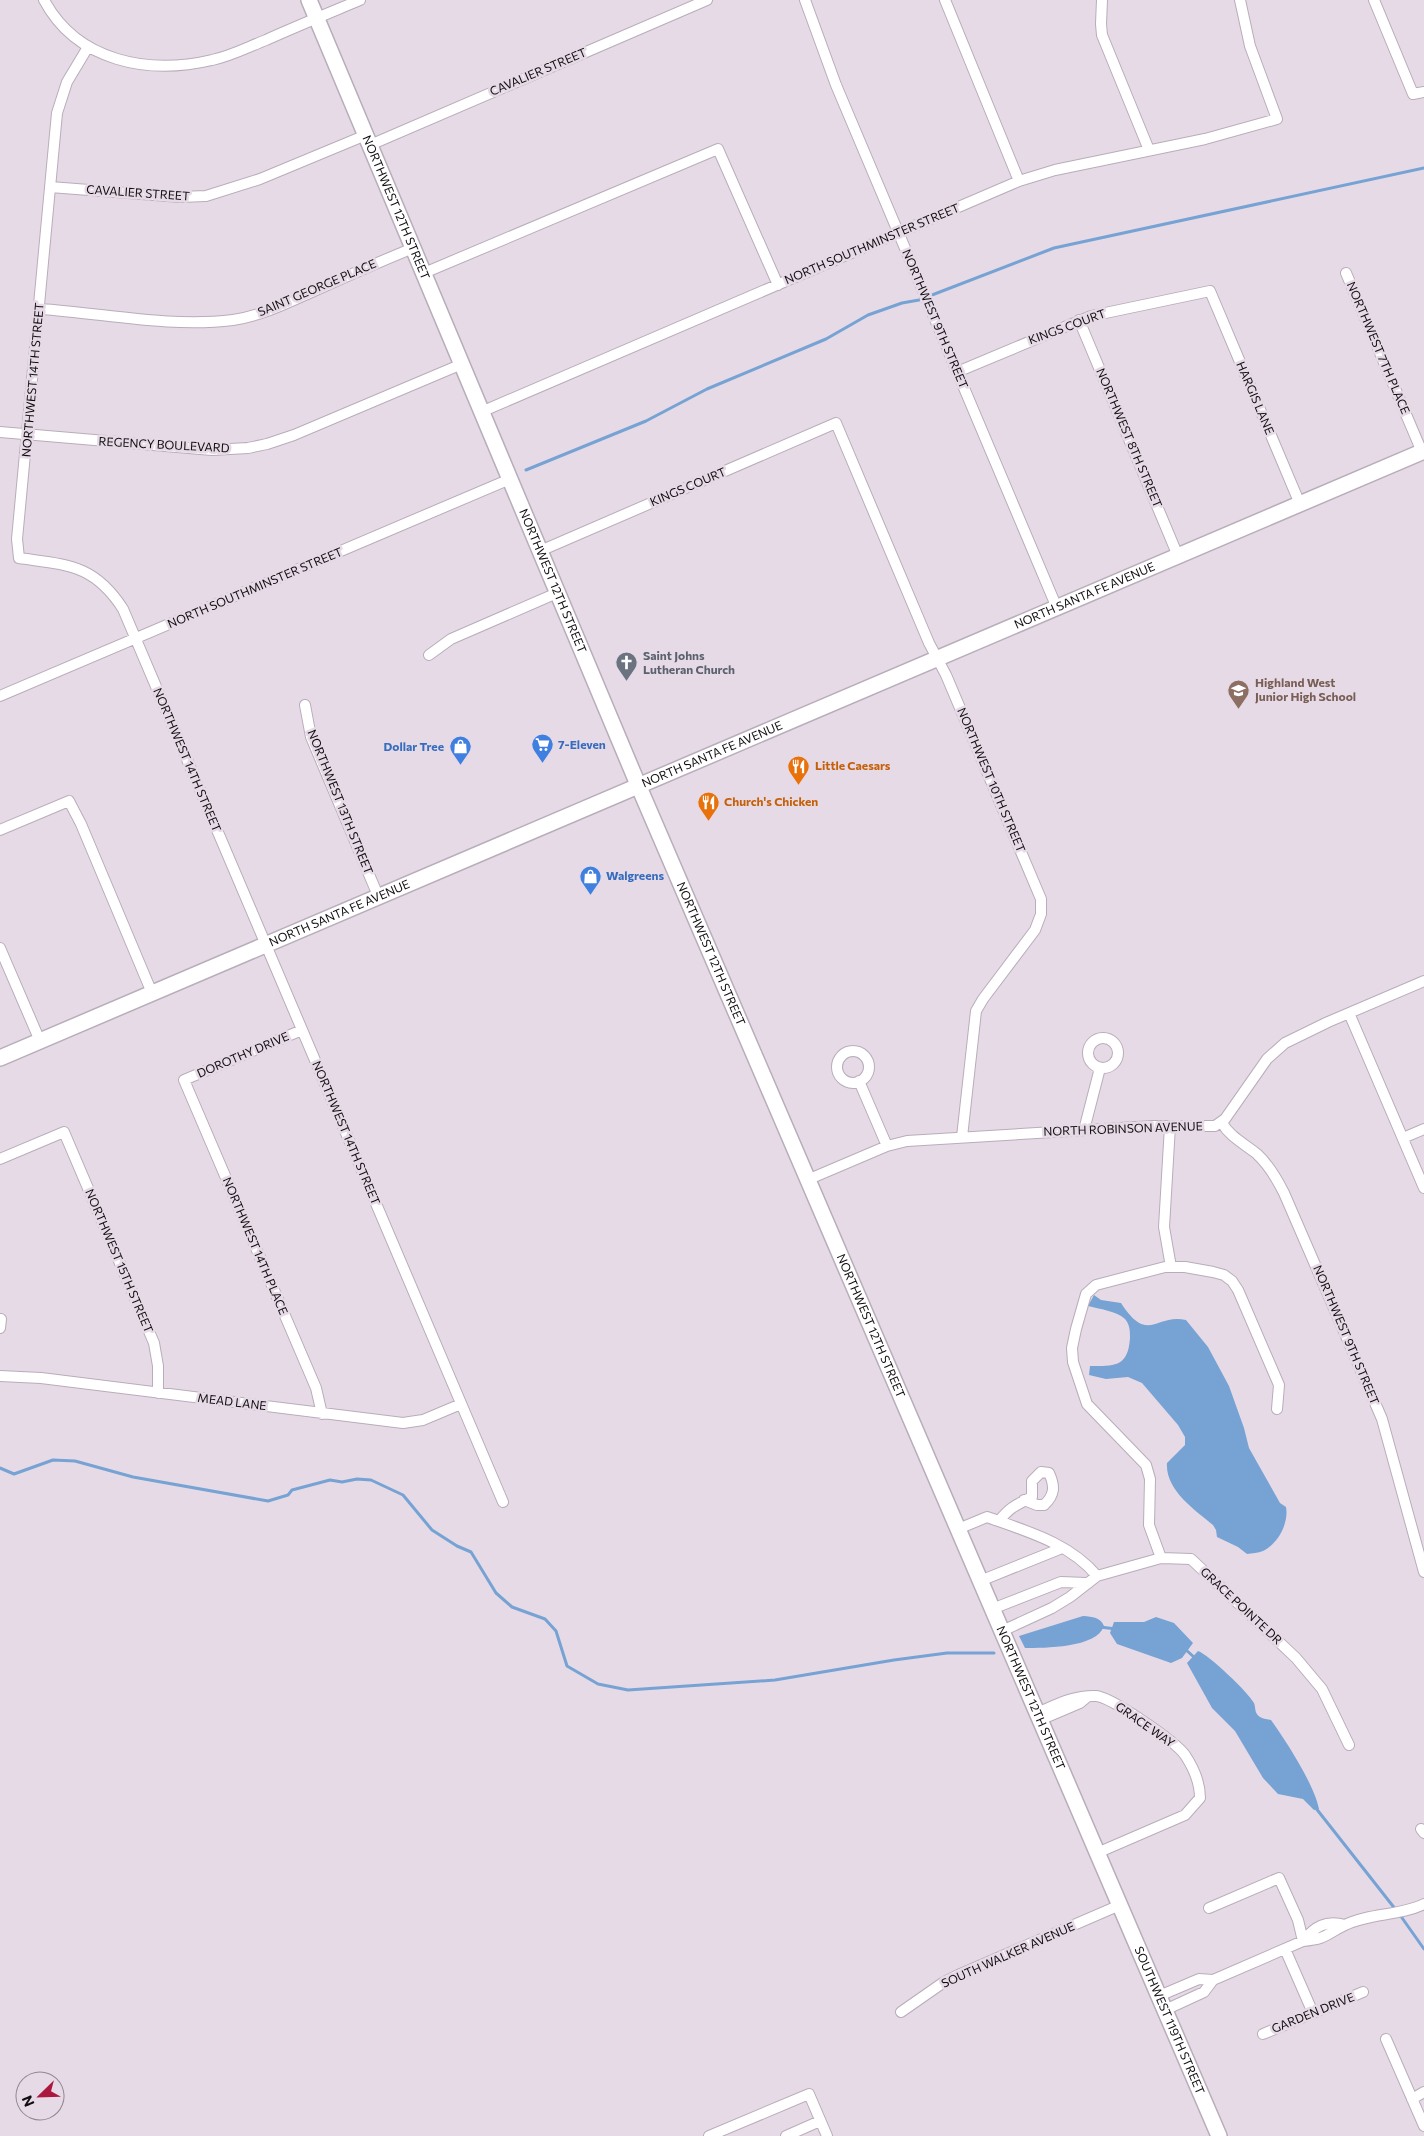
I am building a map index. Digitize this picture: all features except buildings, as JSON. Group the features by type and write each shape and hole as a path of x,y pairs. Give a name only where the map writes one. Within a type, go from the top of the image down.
{"main road":[{"name":"NORTHWEST 12TH STREET","path":"309,0 638,787 1120,1905"},
{"name":"NORTH SANTA FE AVENUE","path":"0,1058 267,946 1423,451"},
{"name":"SOUTHWEST 119TH STREET","path":"1120,1905 1220,2136"}],"street":[{"path":"44,0 58,22 70,35 88,47 117,60 145,66 199,63 232,54 360,0"},
{"name":"CAVALIER STREET","path":"50,187 180,198 206,196 260,179 368,140 707,0"},
{"name":"NORTHWEST 9TH STREET","path":"805,0 836,85 1057,608"},
{"path":"945,0 1019,181"},
{"path":"1102,0 1102,34 1149,150"},
{"name":"NORTH SOUTHMINSTER STREET","path":"481,412 1019,181 1055,170 1205,139 1277,119 1250,46 1240,0"},
{"path":"1374,0 1413,94 1424,92"},
{"name":"NORTHWEST 14TH STREET","path":"88,47 67,82 57,113 17,539 19,558 67,565 97,579 117,599 123,609 503,1502"},
{"path":"424,273 718,149 778,285"},
{"name":"SAINT GEORGE PLACE","path":"40,309 192,322 234,320 284,304 413,248"},
{"name":"NORTHWEST 7TH PLACE","path":"1346,273 1423,451"},
{"name":"KINGS COURT","path":"957,372 1079,320 1111,311 1210,291"},
{"name":"HARGIS LANE","path":"1210,291 1300,504"},
{"name":"NORTHWEST 8TH STREET","path":"1079,320 1178,556"},
{"name":"REGENCY BOULEVARD","path":"0,432 212,450 248,448 294,435 462,364"},
{"name":"KINGS COURT","path":"540,551 836,423"},
{"name":"NORTHWEST 10TH STREET","path":"836,423 929,644 946,675 1040,893 1042,906 1036,930 983,999 976,1011 962,1137"},
{"name":"NORTH SOUTHMINSTER STREET","path":"0,696 510,479"},
{"path":"429,655 451,639 557,593"},
{"name":"NORTHWEST 13TH STREET","path":"305,705 311,737 379,898"},
{"path":"0,830 69,802 81,824 152,993"},
{"path":"0,948 40,1042"},
{"path":"1222,1123 1272,1054 1285,1043 1424,981"},
{"path":"1349,1014 1424,1188"},
{"name":"DOROTHY DRIVE","path":"184,1080 302,1030"},
{"path":"1084,1130 1100,1068"},
{"name":"NORTHWEST 14TH PLACE","path":"184,1080 316,1388 322,1414"},
{"path":"859,1081 887,1146"},
{"name":"NORTHWEST 9TH STREET","path":"1222,1123 1227,1132 1259,1156 1275,1175 1284,1193 1382,1419 1424,1572"},
{"name":"NORTH ROBINSON AVENUE","path":"807,1180 887,1146 907,1141 1084,1130 1209,1126 1222,1123"},
{"path":"1170,1126 1164,1227 1171,1267"},
{"path":"1403,1138 1424,1129"},
{"name":"NORTHWEST 15TH STREET","path":"0,1159 64,1132 154,1342 158,1366 158,1393"},
{"path":"1161,1558 1149,1525 1150,1479 1146,1465 1087,1404 1073,1362 1072,1348 1086,1294 1096,1285 1171,1267 1185,1267 1224,1275 1232,1281 1238,1290 1279,1385 1277,1409"},
{"path":"0,1319 0,1328"},
{"name":"MEAD LANE","path":"0,1376 41,1378 322,1414 412,1423 462,1404"},
{"path":"999,1521 1010,1508 1024,1500"},
{"path":"958,1529 987,1517 999,1521 1051,1540 1086,1563 1097,1576"},
{"path":"980,1581 1062,1548"},
{"name":"GRACE POINTE DR","path":"1002,1631 1052,1608 1097,1576 1161,1558 1191,1559 1296,1658 1322,1689 1349,1746"},
{"path":"992,1609 1060,1582 1086,1582"},
{"name":"GRACE WAY","path":"1038,1717 1069,1704 1080,1703 1088,1696 1106,1698 1171,1741 1185,1755 1197,1780 1200,1798 1185,1815 1097,1853"},
{"path":"1210,1908 1278,1878 1298,1920 1303,1941"},
{"path":"1162,2003 1199,1979 1213,1980 1303,1941 1312,1930 1333,1922 1346,1924 1424,1904"},
{"name":"SOUTH WALKER AVENUE","path":"901,2012 951,1978 1120,1905"},
{"path":"1285,1949 1312,2013"},
{"path":"1162,2003 1204,1992 1213,1980"},
{"name":"GARDEN DRIVE","path":"1263,2034 1363,1992"},
{"path":"1386,2039 1424,2126"},
{"path":"1412,2099 1424,2092"},
{"path":"709,2136 809,2094 827,2136"},
{"path":"786,2136 820,2121"}],"water":[{"path":"1094,1295 1101,1300 1121,1303 1130,1316 1146,1325 1167,1320 1186,1320 1208,1347 1229,1386 1249,1448 1280,1503 1286,1507 1284,1526 1278,1538 1268,1548 1261,1552 1247,1554 1238,1547 1217,1537 1213,1525 1190,1506 1176,1491 1168,1473 1167,1463 1185,1445 1185,1437 1178,1425 1142,1383 1128,1377 1106,1379 1089,1375 1090,1366 1113,1365 1123,1360 1129,1348 1130,1338 1129,1326 1122,1316 1088,1306"},
{"path":"1083,1616 1098,1619 1104,1626 1091,1639 1081,1643 1056,1647 1025,1648 1019,1636"},
{"path":"1156,1617 1174,1623 1193,1643 1182,1658 1171,1663 1117,1644 1110,1633 1114,1622 1144,1622"},
{"path":"1198,1651 1219,1666 1237,1683 1254,1703 1258,1715 1271,1720 1306,1775 1319,1809 1314,1810 1303,1799 1278,1794 1263,1778 1235,1731 1212,1708 1187,1663"}],"waterway":[{"path":"526,470 646,421 707,389 826,339 868,315 902,303 919,300 1054,248 1424,168"},
{"path":"0,1468 14,1474 53,1460 75,1461 133,1477 268,1501 288,1495 292,1490 330,1480 342,1482 357,1479 371,1480 403,1495 432,1530 457,1546 471,1552 496,1593 512,1607 545,1619 556,1631 567,1666 598,1684 628,1690 775,1680 947,1653 994,1653"},
{"path":"1100,1627 1116,1629"},
{"path":"1185,1649 1195,1658"},
{"path":"1315,1807 1396,1910"},
{"path":"1400,1915 1424,1949"}],"place":[{"name":"Saint Johns Lutheran Church","path":"627,682"},
{"name":"Highland West Junior High School","path":"1239,709"},
{"name":"7-Eleven","path":"542,764"},
{"name":"Dollar Tree","path":"460,766"},
{"name":"Little Caesars","path":"799,785"},
{"name":"Church's Chicken","path":"708,821"},
{"name":"Walgreens","path":"590,895"}]}
